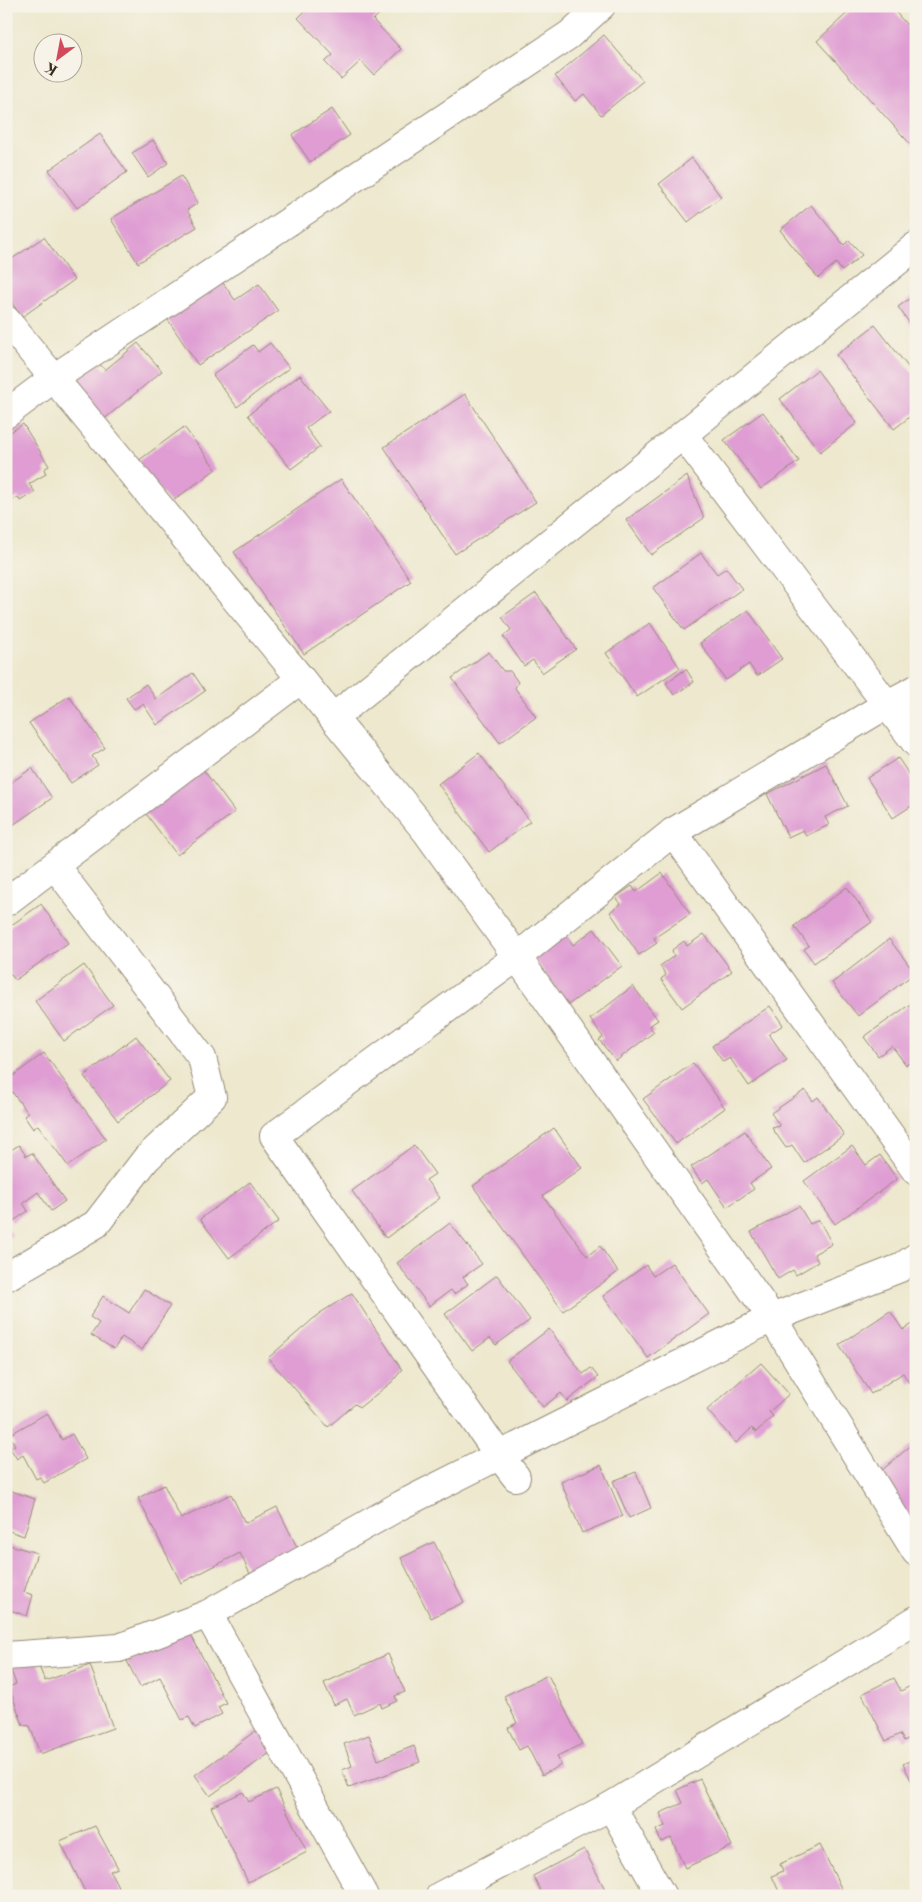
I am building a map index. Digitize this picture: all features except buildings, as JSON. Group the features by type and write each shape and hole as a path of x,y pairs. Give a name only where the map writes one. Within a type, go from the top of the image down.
{"street":[{"path":"6,414 54,378 569,35 601,6"},
{"path":"333,718 916,246"},
{"path":"6,320 426,831 772,1318 916,1552"},
{"path":"683,435 916,743"},
{"path":"6,902 301,679"},
{"path":"516,1476 499,1456 274,1136 517,957 673,832 916,689"},
{"path":"673,832 916,1171"},
{"path":"6,1277 96,1224 146,1159 212,1097 202,1058 55,866"},
{"path":"6,1656 119,1648 208,1614 401,1505 772,1318 900,1268 916,1257"},
{"path":"208,1614 364,1896"},
{"path":"440,1896 611,1806 916,1620"},
{"path":"611,1806 662,1896"}]}
